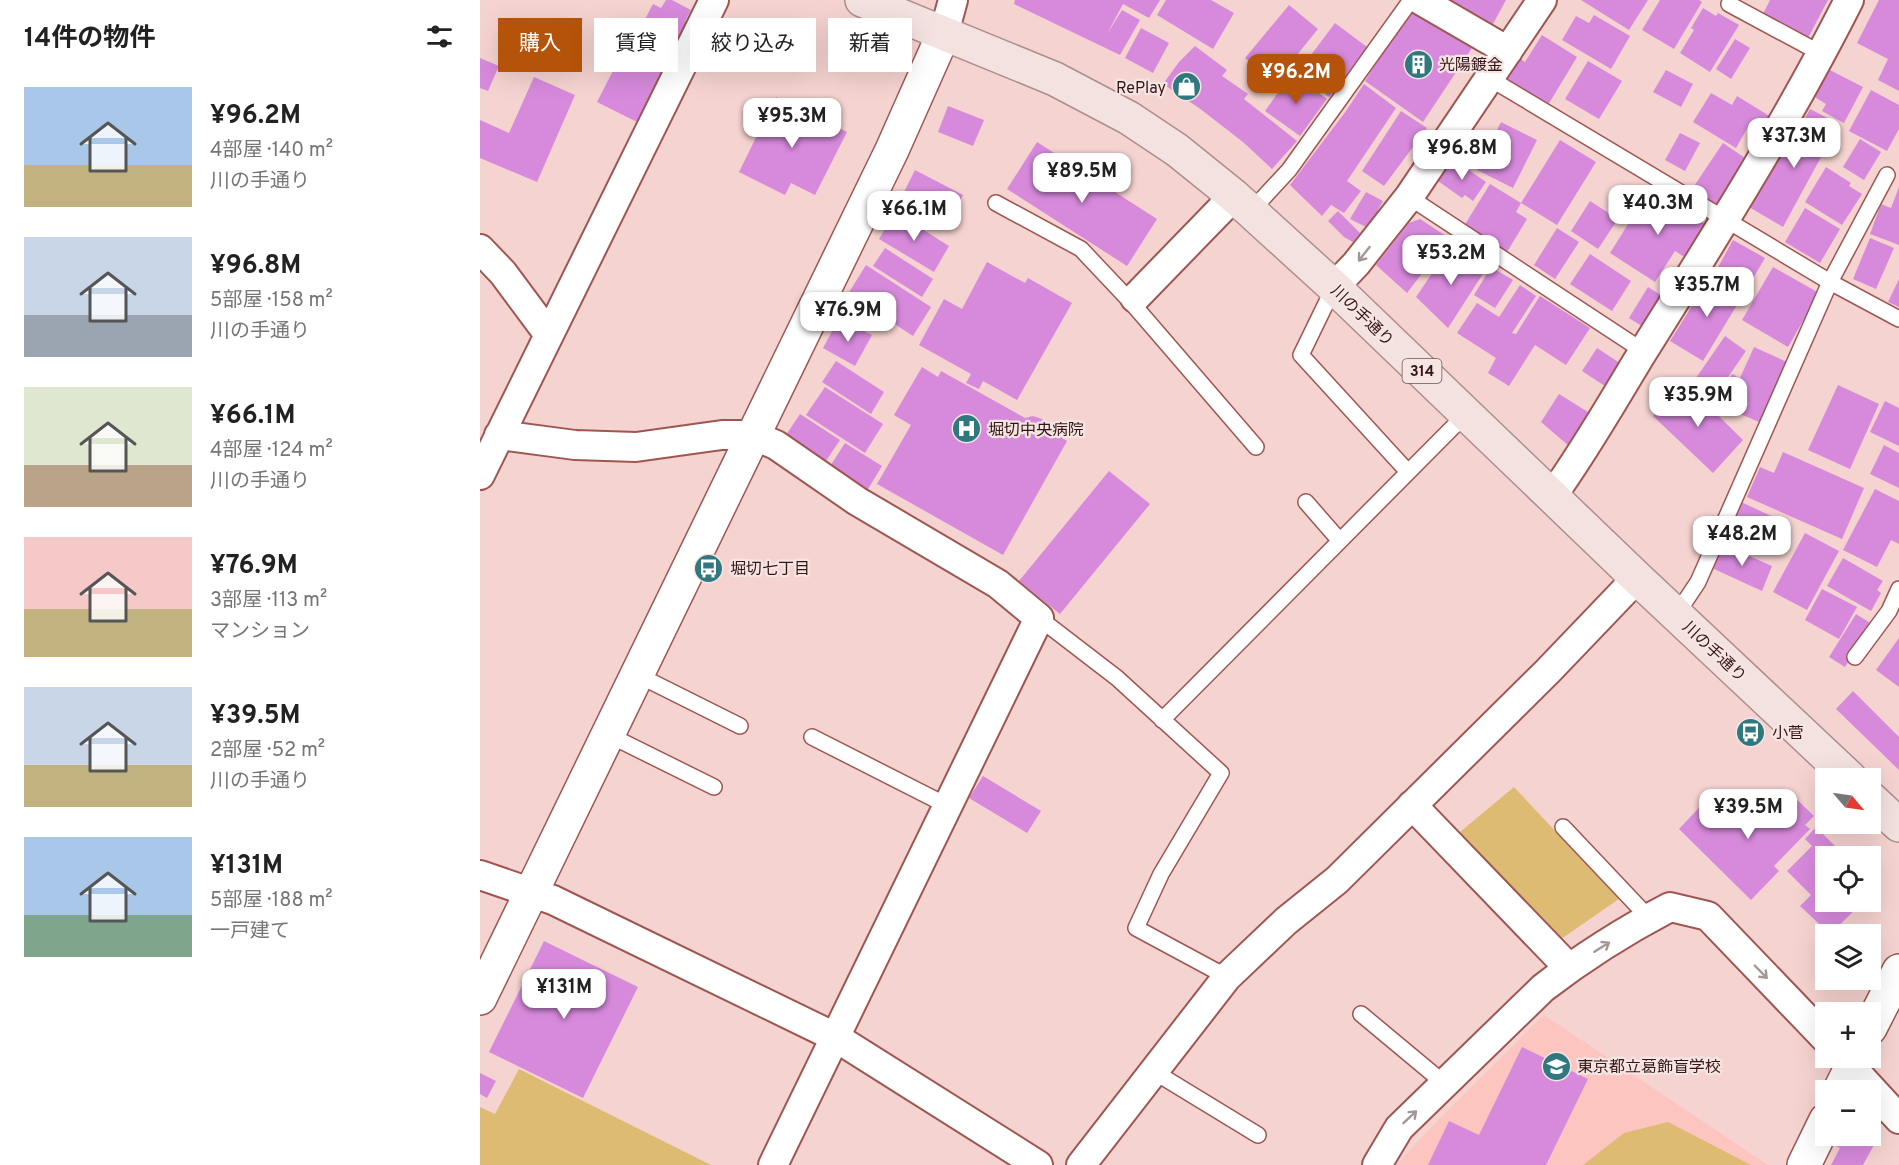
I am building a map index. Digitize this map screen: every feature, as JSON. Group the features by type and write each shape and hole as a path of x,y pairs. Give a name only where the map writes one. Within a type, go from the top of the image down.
{"main road":[{"name":"川の手通り","path":"862,0 1054,79 1129,118 1177,150 1242,204 1334,287 1637,578 1839,768"},
{"path":"1881,808 1899,825"}],"street":[{"path":"480,475 491,434 549,335 714,0"},
{"path":"480,998 892,150 944,33 953,0"},
{"path":"1420,0 1508,51"},
{"path":"1334,287 1356,264 1409,197 1542,0"},
{"path":"1552,496 1581,456 1643,351 1726,220 1822,54 1849,0"},
{"path":"1133,300 1242,204"},
{"path":"480,249 503,273 549,335"},
{"path":"491,434 575,445 636,447 722,435 752,435 776,445 857,501 998,584 1039,618 773,1165"},
{"path":"1081,1165 1227,976 1286,921 1337,880 1548,671 1637,578"},
{"path":"1412,805 1569,968"},
{"path":"480,875 553,900 835,1037 1038,1165"},
{"path":"1377,1165 1399,1128 1543,988 1569,968 1670,906 1708,916 1815,1028"},
{"path":"1881,1006 1899,971"},
{"path":"1847,1068 1899,1119"},
{"path":"1804,1165 1815,1142"}],"lane":[{"path":"1242,204 1289,170 1411,0"},
{"path":"1729,4 1822,54"},
{"path":"1489,78 1830,282 1899,319"},
{"path":"1676,615 1698,582 1830,282 1887,175"},
{"path":"1409,197 1643,351"},
{"path":"996,204 1081,249 1133,300 1256,447"},
{"path":"1334,287 1300,356 1408,472"},
{"path":"1162,720 1466,414"},
{"path":"1306,502 1340,541"},
{"path":"1855,657 1889,611 1899,589"},
{"path":"1039,618 1117,678 1221,774 1161,874 1136,928 1227,976"},
{"path":"636,674 740,726"},
{"path":"607,734 714,787"},
{"path":"812,737 948,806"},
{"path":"1563,827 1649,918"},
{"path":"1361,1014 1445,1084"},
{"path":"1152,1071 1258,1135"}],"shaded area":[{"path":"1514,787 1619,899 1561,939 1460,832"},
{"name":"東京都立葛飾盲学校","path":"1544,1015 1768,1165 1396,1165"},
{"path":"519,1069 711,1165 480,1165 480,1107 495,1114"},
{"path":"1668,1122 1751,1165 1583,1165 1624,1133"}],"building":[{"path":"666,0 672,0 691,10 685,21 690,23 690,29 678,56 678,18 646,18 653,4 661,8"},
{"path":"1015,0 1160,0 1149,18 1123,4 1107,34 1122,10 1140,20 1120,55 1014,4"},
{"path":"1166,0 1211,0 1234,13 1213,49 1157,15"},
{"path":"1451,0 1506,0 1493,24"},
{"path":"1581,0 1648,0 1629,30"},
{"path":"1660,0 1699,0 1702,2 1674,49 1642,30"},
{"path":"1770,0 1828,0 1808,38 1763,14"},
{"path":"1879,0 1899,0 1899,91 1878,80 1888,59 1857,43"},
{"path":"1289,5 1318,29 1275,82 1245,58"},
{"path":"1703,8 1716,16 1718,13 1739,25 1710,72 1680,53 1694,30 1691,28"},
{"name":"光陽鍍金","path":"1411,9 1472,48 1423,122 1365,81"},
{"path":"1594,15 1630,36 1611,69 1562,40 1576,16 1589,23"},
{"path":"1335,23 1367,47 1329,97 1308,80 1315,71 1305,63"},
{"path":"1141,28 1169,43 1153,73 1125,58"},
{"path":"1542,35 1577,57 1548,105 1504,77 1517,57 1525,62"},
{"path":"1735,39 1750,48 1731,79 1716,69"},
{"path":"1195,46 1227,70 1222,76 1248,94 1244,99 1297,141 1272,169 1243,142 1163,84 1179,62"},
{"path":"480,58 498,66 498,68 488,91 480,88"},
{"path":"1588,61 1622,81 1599,119 1565,99"},
{"path":"1828,69 1863,87 1844,123 1822,111 1826,104 1813,96"},
{"path":"1666,70 1693,84 1681,107 1653,92"},
{"path":"612,72 671,72 647,127 597,102"},
{"path":"1292,73 1327,99 1300,136 1265,111"},
{"path":"534,77 575,95 537,182 480,158 480,120 509,133"},
{"path":"1364,84 1396,108 1347,181 1361,191 1344,213 1331,205 1322,216 1290,185"},
{"path":"1871,90 1899,105 1899,129 1887,151 1849,131"},
{"path":"1711,93 1732,105 1737,96 1776,120 1765,138 1748,127 1736,148 1693,122"},
{"path":"776,97 847,132 815,195 791,183 785,195 739,172"},
{"path":"948,106 984,120 973,146 938,132"},
{"path":"1810,109 1839,124 1783,227 1749,207 1783,145 1788,148"},
{"path":"1401,111 1427,128 1384,186 1362,171"},
{"path":"1501,122 1537,140 1513,188 1477,170"},
{"path":"1680,133 1700,143 1685,171 1665,160"},
{"path":"1860,139 1881,152 1864,180 1843,167"},
{"path":"1560,140 1596,162 1557,225 1521,203"},
{"path":"1037,142 1157,219 1127,266 1007,189"},
{"path":"1723,143 1751,162 1720,208 1692,189"},
{"path":"1453,159 1486,182 1473,201 1465,195 1462,198 1438,181"},
{"path":"1826,167 1851,183 1849,186 1862,194 1842,225 1805,202"},
{"path":"915,170 963,195 959,202 957,201 942,229 897,206"},
{"path":"1490,184 1521,203 1516,212 1527,219 1507,252 1464,226"},
{"path":"1899,187 1899,245 1870,234 1881,204 1891,208"},
{"path":"1650,189 1711,228 1689,260 1675,251 1655,282 1610,253"},
{"path":"1366,192 1383,201 1368,228 1350,219"},
{"path":"1590,201 1618,219 1598,249 1571,231"},
{"path":"1805,208 1840,229 1820,263 1785,242"},
{"path":"1338,211 1360,233 1353,242 1344,237 1328,221"},
{"path":"895,212 949,246 934,272 879,239"},
{"path":"1420,219 1449,238 1407,293 1376,265 1409,223"},
{"path":"1557,228 1579,242 1555,279 1534,265"},
{"path":"1870,238 1894,248 1876,289 1853,279"},
{"path":"1733,240 1765,258 1748,287 1717,269"},
{"path":"885,248 933,279 922,297 873,266"},
{"path":"1460,248 1488,266 1448,328 1416,297 1439,263 1447,268"},
{"path":"1590,254 1631,281 1612,311 1570,284"},
{"path":"987,262 1025,283 1028,278 1072,303 1017,400 983,381 979,389 966,383 971,374 919,345 944,299 962,309"},
{"path":"866,265 931,307 913,336 848,294"},
{"path":"1491,267 1513,280 1495,308 1474,295"},
{"path":"1773,267 1819,293 1788,347 1742,320"},
{"path":"1711,276 1743,295 1703,361 1670,341"},
{"path":"1899,279 1899,307 1888,302"},
{"path":"1520,285 1536,296 1512,333 1516,334 1540,296 1590,328 1566,365 1535,345 1509,386 1488,373 1496,358 1457,333 1477,303 1499,317"},
{"path":"1648,287 1664,297 1645,328 1629,318"},
{"path":"836,324 848,330 851,325 872,335 855,366 823,348"},
{"path":"1725,336 1746,351 1717,393 1696,378"},
{"path":"1754,347 1787,362 1759,422 1719,405 1732,374 1740,378"},
{"path":"1597,348 1626,367 1611,390 1582,371"},
{"path":"836,361 884,392 871,414 822,382"},
{"path":"922,367 938,377 941,371 1025,418 1033,416 1042,419 1049,425 1052,432 1067,441 1003,555 877,484 911,425 894,415"},
{"path":"1684,382 1743,440 1713,473 1653,416"},
{"path":"1838,385 1879,404 1850,469 1808,450"},
{"path":"825,387 883,424 865,453 806,415"},
{"path":"1559,394 1596,417 1576,452 1541,422"},
{"path":"1885,401 1899,408 1899,446 1870,432"},
{"path":"800,414 840,440 822,467 782,441"},
{"path":"845,443 882,466 865,494 827,471"},
{"path":"1884,445 1899,453 1899,488 1870,474"},
{"path":"1783,452 1864,488 1842,539 1747,497 1760,467 1774,473"},
{"path":"1109,471 1150,504 1060,614 1019,581"},
{"path":"1875,489 1899,501 1899,544 1891,540 1877,567 1843,550"},
{"path":"1741,502 1791,525 1781,548 1730,526"},
{"path":"1805,533 1839,551 1807,610 1773,592"},
{"path":"1722,544 1772,566 1762,591 1712,568"},
{"path":"1843,558 1883,581 1877,590 1881,593 1871,611 1827,586"},
{"path":"1822,589 1857,607 1839,639 1805,620"},
{"path":"1856,614 1872,624 1845,667 1829,657"},
{"path":"1899,638 1899,687 1876,670"},
{"path":"1853,691 1899,737 1899,770 1836,709"},
{"path":"983,776 1041,811 1027,833 969,798"},
{"path":"1787,790 1814,816 1805,825 1810,829 1774,866 1779,871 1751,900 1679,829 1710,796 1747,831"},
{"path":"1815,828 1815,834 1823,834 1835,846 1815,846 1815,912 1853,912 1840,924 1819,924 1800,906 1811,895 1787,871 1812,846 1805,839"},
{"path":"544,941 638,987 583,1098 489,1052"},
{"path":"1522,1047 1588,1079 1546,1165 1428,1165 1449,1121 1479,1135"},
{"path":"480,1073 496,1081 487,1098 480,1094"},
{"path":"1836,1146 1873,1146 1863,1165 1831,1165 1840,1148"}],"place":[{"name":"光陽鍍金","path":"1418,64"},
{"name":"RePlay","path":"1187,87"},
{"name":"堀切中央病院","path":"967,429"},
{"name":"堀切七丁目","path":"709,568"},
{"name":"小菅","path":"1751,732"},
{"name":"東京都立葛飾盲学校","path":"1556,1066"}]}
